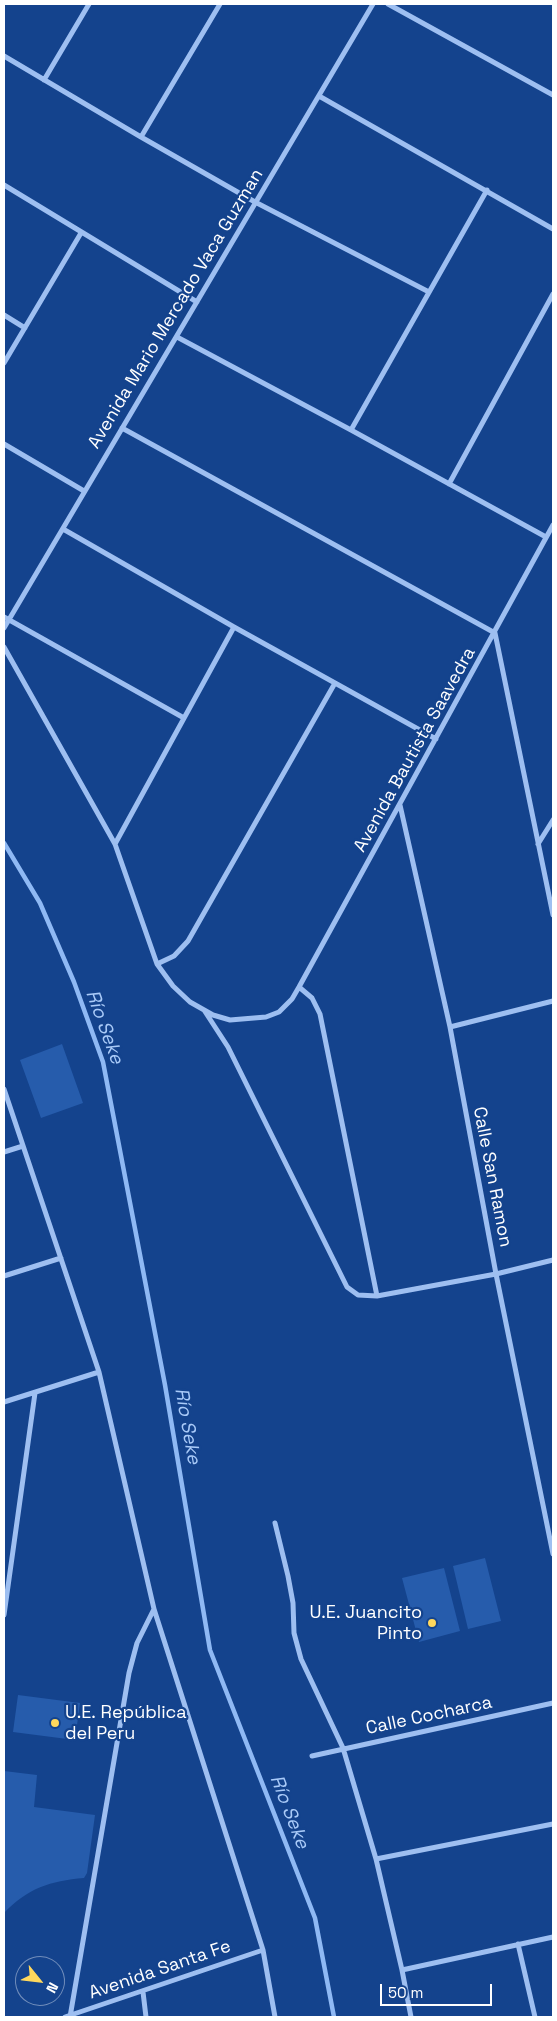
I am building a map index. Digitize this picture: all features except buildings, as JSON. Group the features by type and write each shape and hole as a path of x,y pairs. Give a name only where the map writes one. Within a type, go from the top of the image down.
{"street":[{"path":"44,80 89,4"},
{"path":"141,138 220,4"},
{"name":"Avenida Mario Mercado Vaca Guzman","path":"4,628 6,618 63,529 373,4"},
{"path":"388,4 553,95"},
{"path":"4,56 141,138 256,202 429,292"},
{"path":"318,96 553,229"},
{"path":"4,185 197,302"},
{"path":"351,430 487,190"},
{"path":"4,363 81,233"},
{"path":"449,484 553,294"},
{"path":"4,315 25,328"},
{"path":"177,337 351,430 546,538"},
{"path":"122,428 495,633 553,915"},
{"path":"4,444 84,491"},
{"name":"Avenida Bautista Saavedra","path":"203,1009 230,1020 266,1017 280,1012 292,999 400,806 553,525"},
{"path":"63,529 234,627 436,739"},
{"path":"6,618 184,718"},
{"path":"116,844 234,627"},
{"path":"4,647 116,844 157,964 173,986 190,1002 203,1009 228,1047 347,1287 358,1295 377,1296 496,1274 553,1260"},
{"path":"157,964 174,956 188,941 335,683"},
{"name":"Calle San Ramon","path":"400,806 450,1027 496,1274 553,1554"},
{"path":"538,844 553,820"},
{"path":"299,987 312,998 320,1014 377,1296"},
{"path":"450,1027 553,1001"},
{"path":"4,1089 99,1372 154,1609 263,1950 276,2017"},
{"path":"4,1152 23,1146"},
{"path":"4,1276 61,1258"},
{"path":"4,1402 99,1372"},
{"path":"4,1615 35,1392"},
{"path":"275,1523 293,1603 294,1634 301,1659 343,1748 376,1859 411,2017"},
{"path":"69,2016 129,1673 137,1643 154,1609"},
{"name":"Calle Cocharca","path":"312,1756 553,1703"},
{"path":"376,1859 553,1824"},
{"path":"402,1970 553,1937"},
{"path":"518,1944 535,2017"},
{"name":"Avenida Santa Fe","path":"69,2016 263,1950"},
{"path":"143,1992 146,2017"}],"shaded area":[{"path":"62,1044 83,1103 41,1118 20,1060"},
{"path":"485,1558 501,1621 468,1629 453,1566"},
{"path":"444,1568 460,1631 419,1642 402,1578"},
{"path":"18,1695 80,1703 75,1740 13,1732"},
{"path":"4,1771 37,1775 34,1807 95,1815 87,1873 84,1878 61,1881 40,1887 22,1897 4,1913"}],"waterway":[{"name":"Río Seke","path":"4,843 40,903 74,982 103,1062 165,1385 210,1650 315,1918 334,2017"}],"place":[{"name":"U.E. Juancito Pinto","path":"432,1623"},
{"name":"U.E. República del Peru","path":"55,1723"}]}
